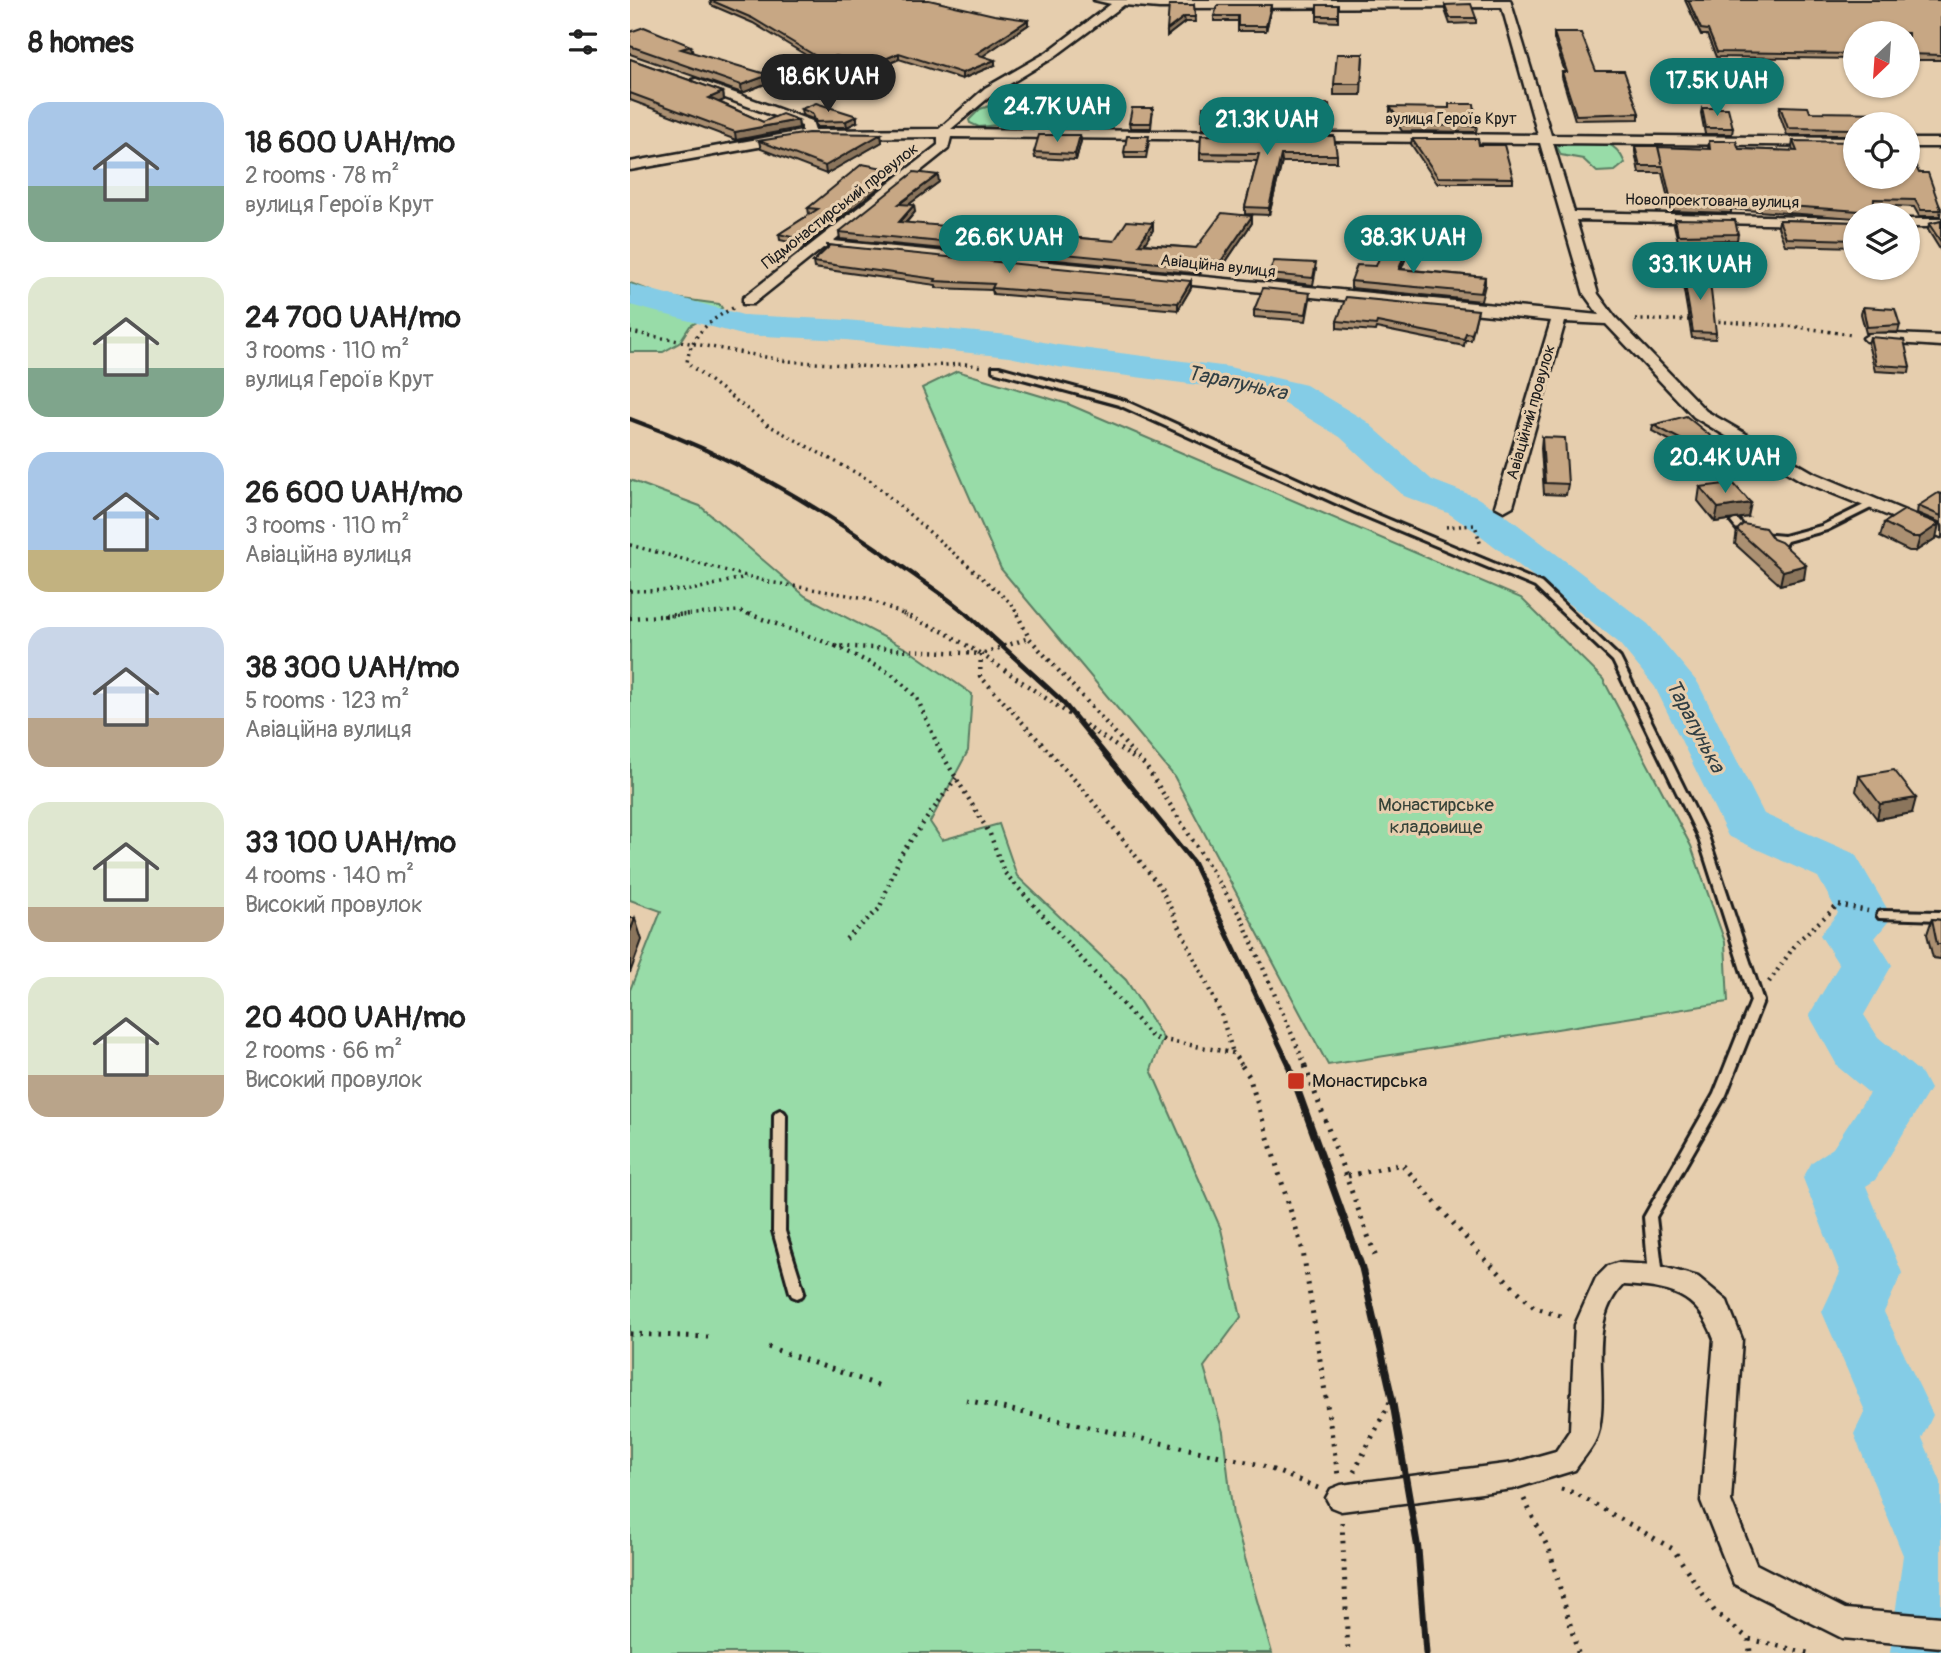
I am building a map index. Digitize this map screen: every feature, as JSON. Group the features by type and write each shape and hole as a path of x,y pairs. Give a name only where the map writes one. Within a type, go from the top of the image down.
{"street":[{"path":"1099,0 1506,2 1591,294 1610,320 1700,414 1808,477 1941,532"},
{"name":"Підмонастирський провулок","path":"747,301 944,146 949,124 989,91 1050,55 1123,2"},
{"path":"688,80 808,124 809,134"},
{"name":"вулиця Героїв Крут","path":"630,166 809,134 1544,137 1843,142"},
{"path":"1920,143 1941,143"},
{"name":"Новопроектована вулиця","path":"1569,216 1843,222"},
{"path":"1920,223 1941,223"},
{"name":"Авіаційна вулиця","path":"822,244 1559,318 1610,320"},
{"name":"Авіаційний провулок","path":"1504,506 1559,318"},
{"path":"1871,338 1941,341"},
{"path":"1341,1498 1513,1476 1565,1461 1584,1433 1589,1325 1605,1286 1617,1274 1656,1276 1689,1285 1717,1308 1728,1339 1716,1502 1745,1574 1842,1623 1941,1632"}],"lane":[{"path":"996,369 1122,403 1358,510 1538,585 1617,660 1703,836 1757,1000 1720,1095 1650,1217 1656,1276"},
{"path":"1735,522 1746,535 1784,539 1824,528 1872,503"},
{"path":"1776,551 1784,539"},
{"path":"1883,915 1941,916"},
{"path":"780,1115 779,1231 797,1292"}],"path":[{"path":"717,316 702,327 687,353 687,363 768,425 871,481 1012,604 1029,638 1147,768 1241,917 1297,1044 1377,1260"},
{"path":"1610,320 1752,323 1871,338"},
{"path":"630,332 787,361 887,368 965,364 996,369"},
{"path":"1475,525 1485,519"},
{"path":"630,545 749,577 866,598 944,632 981,654 1147,768"},
{"path":"630,591 692,590 749,577"},
{"path":"630,618 740,611 836,646 892,674 917,698 941,752 990,834 1004,872 1153,1038 1233,1053"},
{"path":"836,646 981,654 1029,638"},
{"path":"981,654 980,676 1083,789 1161,888 1221,1014 1233,1053 1249,1076 1303,1251 1341,1498 1348,1653"},
{"path":"846,939 879,909 901,854 956,778"},
{"path":"1757,1000 1798,941 1838,905 1883,915"},
{"path":"1348,1177 1402,1164 1478,1252 1535,1308 1589,1325"},
{"path":"630,1334 708,1337"},
{"path":"768,1347 883,1387"},
{"path":"1341,1498 1392,1398"},
{"path":"966,1400 1261,1465 1341,1498"},
{"path":"1513,1476 1550,1552 1578,1653"},
{"path":"1575,1493 1672,1549 1715,1612 1749,1639 1808,1653"},
{"path":"1749,1639 1750,1653"}],"green space":[{"path":"1008,100 1017,105 1015,123 979,127 970,123 969,120 980,109"},
{"path":"1564,141 1600,141 1614,148 1625,163 1615,171 1597,172 1583,159 1561,155 1556,145"},
{"path":"630,283 667,297 719,304 722,308 690,326 679,343 663,352 630,352"},
{"name":"Монастирське кладовище","path":"957,371 1068,404 1521,598 1603,679 1691,846 1725,942 1728,1002 1328,1065 1174,776 1001,569 922,388"},
{"path":"630,480 700,506 805,596 907,649 972,694 968,751 930,822 942,840 999,824 1017,876 1126,980 1163,1038 1151,1070 1221,1229 1241,1317 1204,1367 1223,1432 1233,1516 1272,1653 630,1653 630,990 661,911 630,900"}],"building":[{"path":"710,0 929,0 1028,20 976,54 995,60 962,73 899,53 871,65 836,56 824,61 752,18"},
{"path":"1688,0 1941,0 1941,55 1920,54 1920,21 1843,21 1843,54 1717,52 1708,30 1701,29"},
{"path":"1471,4 1476,18 1450,18 1445,5"},
{"path":"1169,5 1194,5 1195,17 1184,17 1167,30"},
{"path":"1218,5 1271,5 1266,26 1238,26 1238,16 1214,16"},
{"path":"1317,5 1338,5 1338,16 1317,16"},
{"path":"644,27 691,46 681,49 769,75 741,85 630,46 630,32"},
{"path":"1554,33 1581,33 1596,71 1624,71 1639,113 1576,115 1562,72 1567,72"},
{"path":"1337,54 1363,54 1361,84 1334,84"},
{"path":"630,59 723,92 709,98 763,122 782,114 798,120 735,132 630,93"},
{"path":"816,103 857,116 846,121 816,122 812,113 801,109"},
{"path":"1329,104 1332,125 1202,123 1203,107"},
{"path":"1449,104 1474,104 1477,126 1403,125 1390,107 1449,108"},
{"path":"1780,106 1808,107 1810,112 1843,112 1843,129 1788,128"},
{"path":"1132,108 1153,108 1151,123 1129,123"},
{"path":"1702,108 1728,108 1733,128 1706,128"},
{"path":"1087,109 1084,122 1043,122 1047,110"},
{"path":"808,133 881,134 825,166 759,141"},
{"path":"1039,135 1080,135 1075,154 1034,152"},
{"path":"1201,135 1334,136 1337,155 1281,155 1269,208 1245,207 1259,154 1200,153"},
{"path":"1127,136 1149,136 1146,152 1124,152"},
{"path":"1412,139 1478,139 1479,145 1504,145 1513,178 1438,177"},
{"path":"1709,141 1736,141 1739,149 1797,151 1793,141 1843,142 1843,189 1920,189 1920,173 1928,173 1941,210 1921,210 1920,203 1915,200 1874,199 1874,203 1843,203 1843,210 1731,202 1732,206 1672,205 1663,166 1640,166 1635,146 1710,149"},
{"path":"862,164 894,170 804,240 779,234 818,209 808,208"},
{"path":"914,172 938,175 899,204 914,205 899,222 1114,241 1127,221 1153,223 1139,244 1196,248 1222,213 1252,216 1221,261 1203,260 1199,267 839,232"},
{"path":"1675,219 1735,220 1738,234 1678,235"},
{"path":"1779,220 1843,222 1843,240 1786,238"},
{"path":"1941,221 1941,242 1929,224"},
{"path":"827,245 1191,281 1178,303 992,288 994,284 935,281 936,279 813,262 830,246"},
{"path":"1384,245 1407,247 1399,269 1485,277 1481,293 1351,281 1357,265 1376,266"},
{"path":"1274,261 1316,263 1313,278 1268,274"},
{"path":"1683,273 1709,274 1716,333 1693,332"},
{"path":"1263,288 1310,293 1306,314 1254,310"},
{"path":"1346,297 1478,310 1472,334 1466,333 1464,339 1377,322 1376,325 1337,321"},
{"path":"1863,307 1895,309 1900,325 1867,327"},
{"path":"1870,337 1904,340 1910,367 1876,365"},
{"path":"1686,416 1734,455 1728,464 1653,425"},
{"path":"1542,437 1565,438 1568,484 1545,483"},
{"path":"1733,483 1751,503 1718,508 1700,487"},
{"path":"1938,493 1941,494 1941,516 1918,506"},
{"path":"1904,510 1939,524 1920,537 1912,537 1884,523"},
{"path":"1743,524 1765,528 1773,539 1781,542 1806,565 1783,571 1737,530"},
{"path":"1894,770 1916,798 1880,804 1859,776"},
{"path":"630,918 635,918 630,932"},
{"path":"1932,919 1941,920 1941,944 1937,944"}],"waterway":[{"name":"Тарапунька","path":"630,294 742,325 846,330 1009,346 1058,356 1229,378 1293,393 1353,429 1418,488 1462,505 1490,523 1633,633 1676,683 1745,825 1837,866 1866,917 1846,935 1866,965 1836,1015 1858,1052 1902,1089 1854,1164 1833,1178 1871,1273 1853,1312 1900,1415 1887,1434 1938,1555 1926,1653"}],"railway":[{"path":"630,419 702,448 803,501 868,542 969,616"},
{"path":"967,614 1061,700 1193,862 1290,1067"},
{"path":"1289,1066 1362,1268 1392,1398 1418,1549 1426,1653"}],"place":[{"name":"Монастирська","path":"1296,1081"}]}
